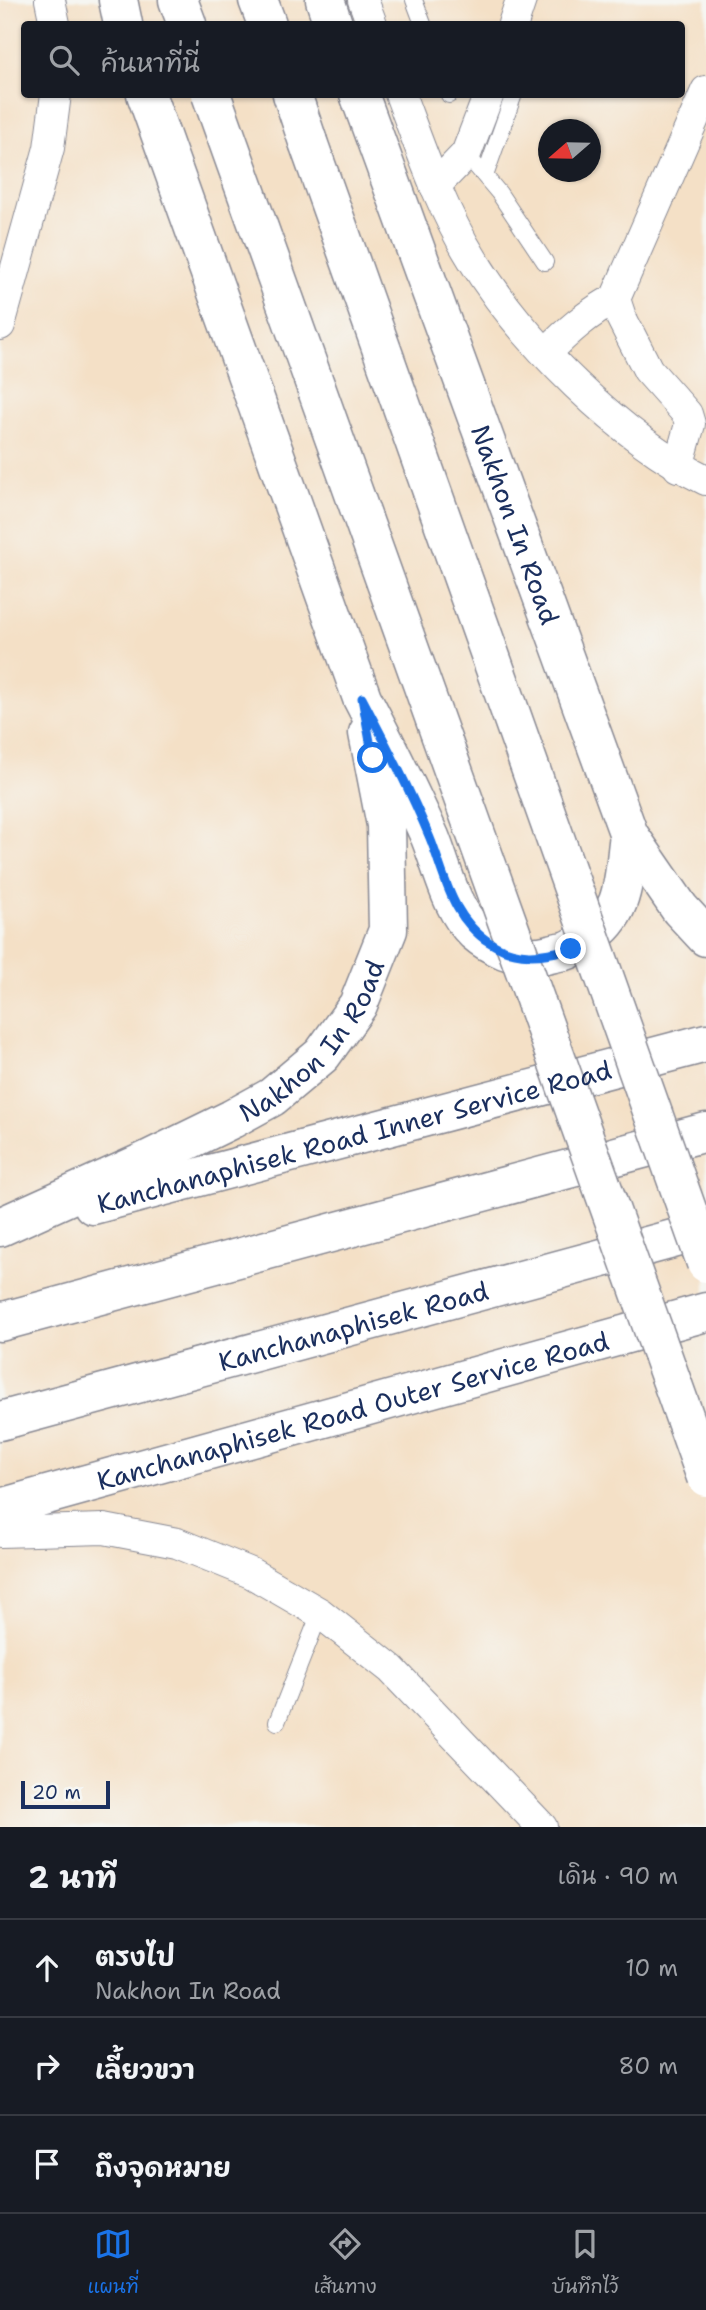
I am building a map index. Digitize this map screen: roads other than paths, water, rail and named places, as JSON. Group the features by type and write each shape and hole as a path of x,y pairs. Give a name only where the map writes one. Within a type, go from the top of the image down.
{"main road":[{"path":"113,0 121,21"},
{"path":"118,0 122,21"},
{"path":"178,0 186,21"},
{"path":"258,0 266,21"},
{"path":"324,0 332,21"},
{"path":"147,98 362,698 402,775 431,840 456,907 474,931 490,943 519,954 538,956 571,949 600,931 613,914 625,881 629,835"},
{"path":"212,98 706,1477"},
{"path":"293,98 706,1263"},
{"name":"Nakhon In Road","path":"360,98 629,835 680,909 706,937"},
{"name":"Nakhon In Road","path":"0,1228 146,1161 272,1097 323,1055 358,1005 388,930 386,825 362,698"},
{"name":"Kanchanaphisek Road Inner Service Road","path":"0,1228 706,1043"},
{"path":"0,1322 706,1132"},
{"name":"Kanchanaphisek Road","path":"0,1422 706,1230"},
{"name":"Kanchanaphisek Road Outer Service Road","path":"0,1507 706,1312"}],"street":[{"path":"50,0 54,21"},
{"path":"363,0 371,21"},
{"path":"514,21 521,0"},
{"path":"546,353 571,327 592,311 615,299 706,91"},
{"path":"0,325 49,148 55,98"},
{"path":"402,98 435,186 471,258 500,302 546,353 612,417 690,472"},
{"path":"435,186 476,165 488,98"},
{"path":"615,299 621,317 648,370 687,414 690,424 690,472"},
{"path":"690,472 706,428"},
{"path":"0,1532 104,1528 177,1543 251,1573 320,1613 391,1669 542,1827"}],"lane":[{"path":"414,0 422,21"},
{"path":"512,98 476,165 545,262"},
{"path":"277,1722 320,1613"}]}
